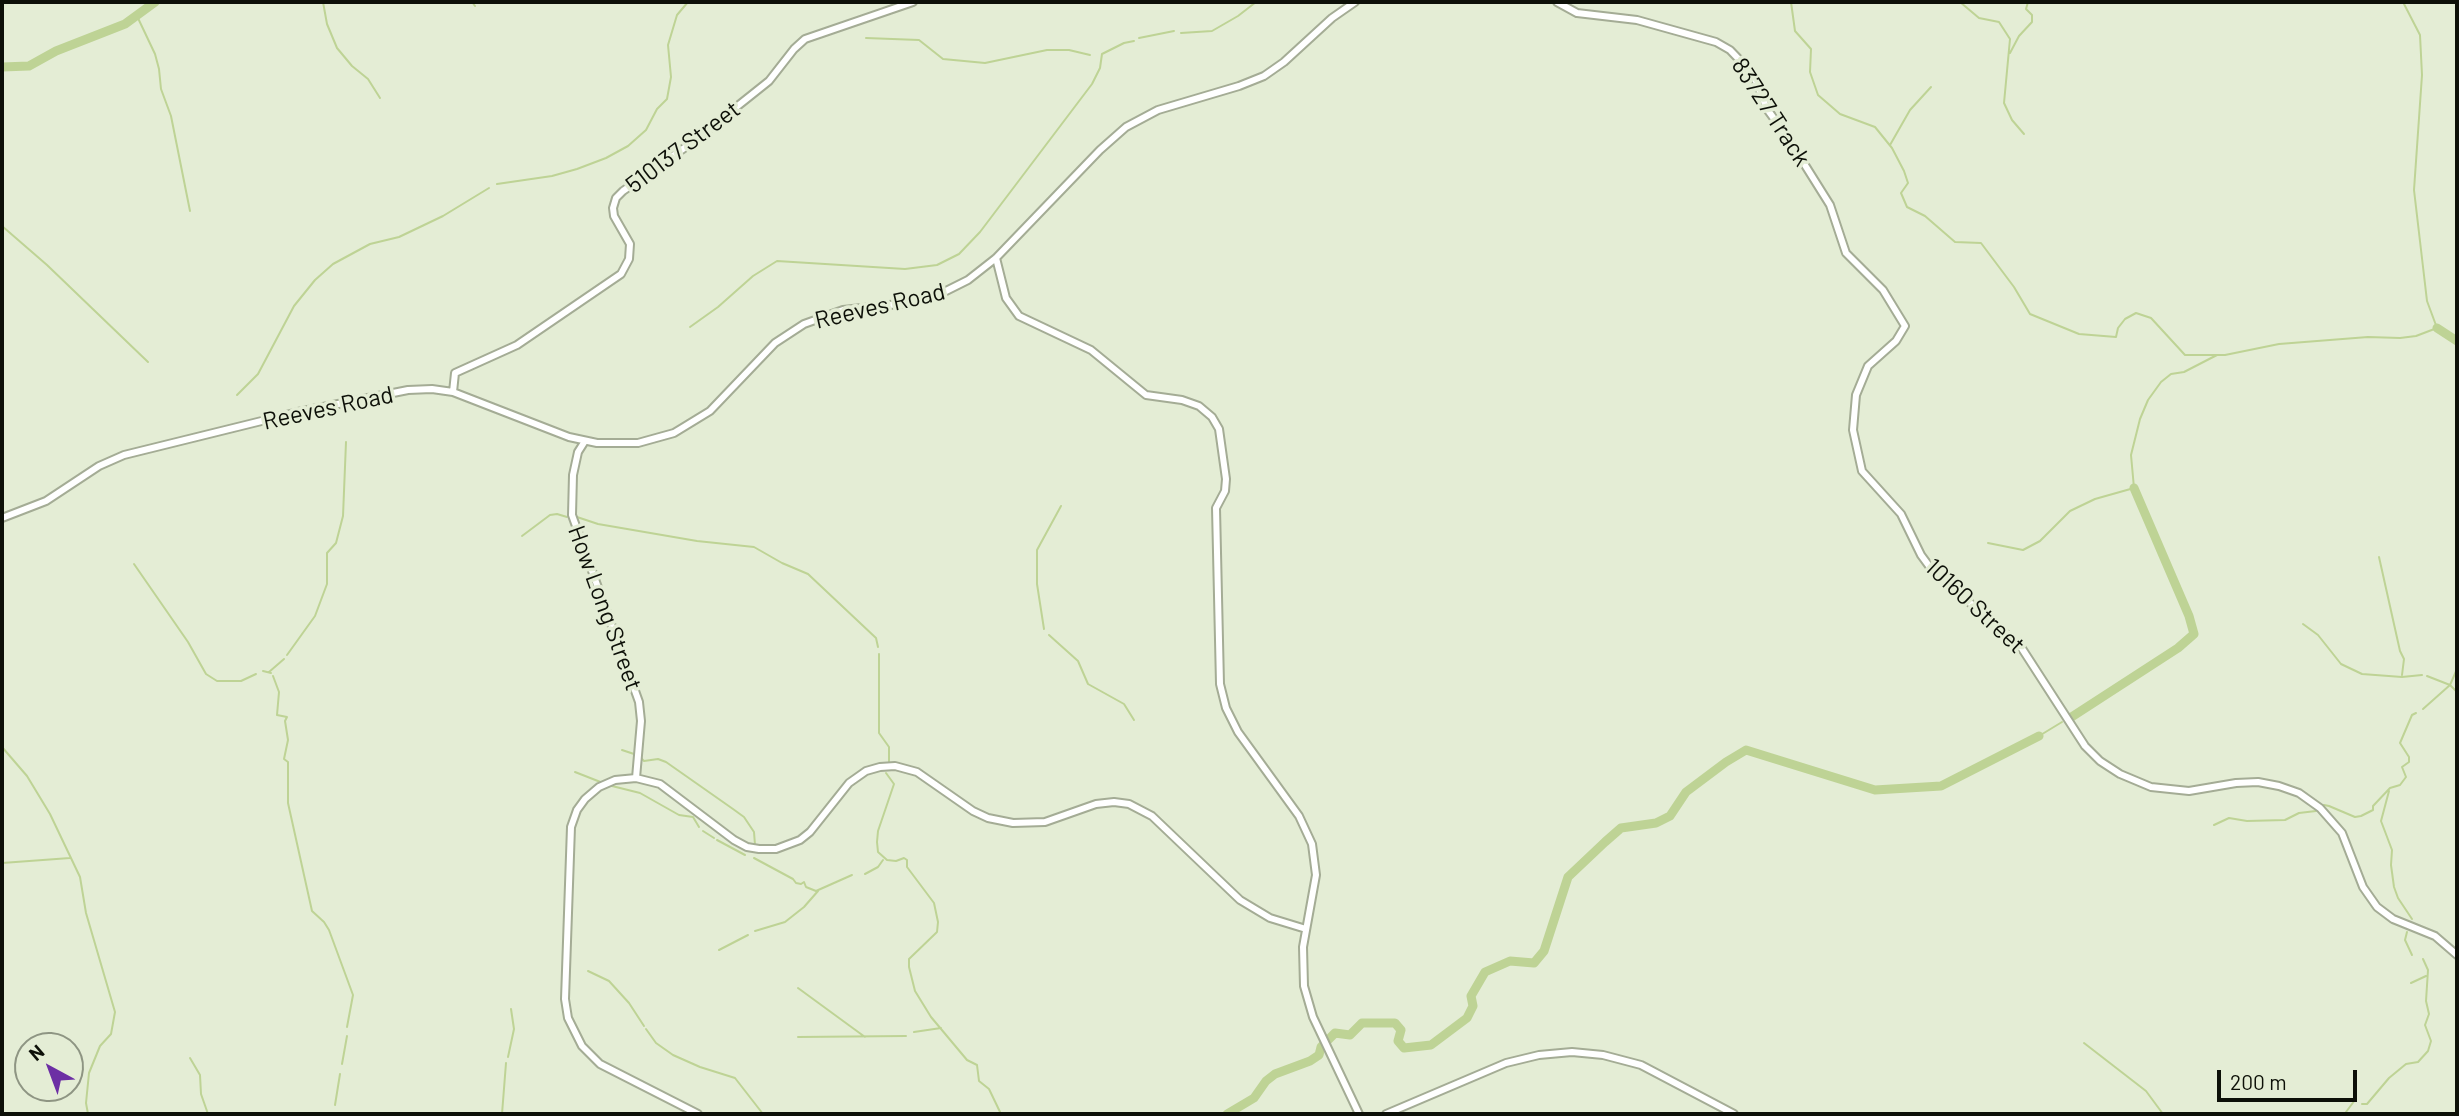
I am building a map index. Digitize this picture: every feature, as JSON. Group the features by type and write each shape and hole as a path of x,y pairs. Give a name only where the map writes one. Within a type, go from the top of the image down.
{"street":[{"name":"510137 Street","path":"453,392 455,373 517,345 621,274 628,264 631,249 628,236 614,216 616,198 769,81 798,44 813,35 913,2"},
{"name":"Reeves Road","path":"2,518 46,501 104,463 133,452 298,412 418,390 453,392 584,441 629,444 674,433 710,411 775,343 798,327 843,310 930,299 968,280 996,258 1126,127 1158,110 1240,86 1264,76 1354,2"},
{"name":"83727 Track","path":"1558,2 1577,13 1637,20 1716,42 1737,56 1752,74 1767,109 1826,197 1846,253 1882,290 1905,326"},
{"path":"996,258 1006,298 1019,316 1091,350 1146,395 1199,405 1212,417 1219,429 1226,479 1223,495 1216,508 1220,684 1226,708 1238,732 1299,816 1312,844 1316,875 1302,963 1304,986 1310,1010 1359,1114"},
{"name":"10160 Street","path":"1905,326 1896,341 1868,366 1856,395 1853,430 1862,471 1900,514 1932,570 2021,647 2085,746 2120,774 2151,787 2189,791 2258,782 2299,793 2320,808 2342,833 2365,890 2377,907 2393,919 2435,936 2457,955"},
{"name":"How Long Street","path":"584,441 578,452 573,475 572,515 640,707 636,778"},
{"path":"698,1114 614,1072 593,1058 578,1040 566,1009 572,821 583,802 595,790 615,780 636,778 660,784 734,840 747,847 759,849 776,849 800,839 810,832 849,783 866,771 880,767 895,766 917,772 973,811 988,818 1013,823 1045,822 1096,804 1129,804 1144,810 1160,822 1240,900 1270,918 1306,929"},
{"path":"1386,1114 1506,1063 1539,1055 1572,1052 1603,1055 1642,1065 1734,1114"}],"waterway":[{"path":"2,67 29,66 56,51 125,24 155,2"},
{"path":"323,2 327,24 337,48 352,66 368,79 380,98"},
{"path":"472,2 475,6"},
{"path":"497,184 552,176 577,169 628,146 646,130 657,109 667,99 671,77 668,45 677,15 688,2"},
{"path":"1181,33 1212,31 1256,2"},
{"path":"1791,2 1795,31 1811,49 1810,72 1818,95 1840,114 1875,127 1892,148 1908,183 1901,193 1907,207 1925,216 1955,242 1981,243 2014,287 2030,314 2079,334 2116,337 2118,328 2125,319 2136,313 2151,318 2185,355 2225,355 2279,344 2368,337 2400,338 2416,336 2437,328 2427,301 2414,190 2422,75 2420,35 2403,2"},
{"path":"1960,2 1979,18 1999,22 2010,39 2004,103 2012,120 2024,134"},
{"path":"2010,53 2019,36 2032,22 2032,15 2026,9 2028,2"},
{"path":"137,16 155,54 161,89 171,116 190,211"},
{"path":"1139,38 1174,31"},
{"path":"866,38 919,40 943,59 985,63 1047,50 1069,50 1090,55"},
{"path":"690,327 753,276 777,261 905,269 937,265 959,254 980,232 1092,84 1100,68 1102,54 1134,41"},
{"path":"1890,145 1910,110 1931,87"},
{"path":"237,395 258,374 294,306 315,280 333,264 370,244 399,237 443,216 489,188"},
{"path":"2,226 47,265 148,362"},
{"path":"2437,328 2457,341"},
{"path":"1988,543 2023,550 2040,541 2070,511 2095,499 2134,488 2131,455 2148,400 2161,382 2171,374 2184,372 2217,355"},
{"path":"287,655 315,616 327,584 327,553 336,543 343,516 346,442"},
{"path":"2070,718 2178,648 2194,634 2189,616 2134,488"},
{"path":"1044,629 1037,584 1037,550 1061,506"},
{"path":"522,536 550,515 567,517"},
{"path":"577,517 598,524 697,541 754,547 808,574 876,638 878,647"},
{"path":"2379,557 2404,659 2402,675"},
{"path":"134,564 188,642 206,674 217,681 241,681 256,674"},
{"path":"2303,624 2318,635 2341,664 2362,674 2402,677 2422,675"},
{"path":"1049,635 1078,661 1088,684 1124,704 1134,720"},
{"path":"879,654 879,733 889,747 889,764"},
{"path":"269,672 284,659"},
{"path":"2423,709 2450,685 2457,669"},
{"path":"263,671 271,673"},
{"path":"273,676 279,692 277,715 287,717 285,721 288,740 284,759 288,762 288,803 312,911 329,930 353,995 347,1027"},
{"path":"2427,676 2450,685 2457,692"},
{"path":"2324,805 2355,817 2361,816 2373,810 2373,806 2390,788 2400,785 2406,777 2402,767 2409,762 2409,757 2400,743 2412,715 2416,713"},
{"path":"2039,736 2062,722"},
{"path":"1227,1114 1254,1098 1266,1081 1275,1074 1319,1055 1321,1047 1335,1033 1350,1035 1362,1023 1395,1023 1401,1030 1398,1041 1404,1048 1431,1045 1467,1018 1473,1006 1471,996 1485,972 1510,961 1534,963 1544,951 1568,877 1605,842 1621,828 1656,823 1670,816 1686,792 1746,750 1875,790 1941,786 2039,736"},
{"path":"2,747 27,776 50,814 80,877 86,913 115,1012 111,1034 100,1046 89,1073 86,1103 88,1114"},
{"path":"622,750 637,755"},
{"path":"641,758 644,761 658,759 666,762 744,817 754,832 755,845"},
{"path":"575,772 603,783"},
{"path":"886,773 894,784 878,831 878,852 887,860 907,860 907,867 934,903 938,922 937,932 909,959 915,991 931,1017 967,1060 977,1065 979,1081 989,1089 1001,1114"},
{"path":"608,785 640,793 679,815 693,817 699,827"},
{"path":"2389,791 2381,821 2392,850 2394,887 2412,919"},
{"path":"2214,825 2229,818 2247,821 2285,820 2299,813 2316,811"},
{"path":"703,831 714,838"},
{"path":"717,840 745,855"},
{"path":"2,863 70,858"},
{"path":"754,858 796,883 804,882 806,887 816,891 852,875"},
{"path":"865,874 878,867 883,860"},
{"path":"755,931 785,922 818,891"},
{"path":"2407,932 2405,940 2412,955"},
{"path":"719,950 748,935"},
{"path":"2362,1104 2367,1104 2389,1078 2406,1064 2418,1062 2428,1051 2431,1041 2425,1025 2429,1014 2426,1001 2428,970 2423,959"},
{"path":"588,971 609,981 629,1003 644,1026"},
{"path":"2411,983 2426,976"},
{"path":"798,988 865,1037"},
{"path":"508,1057 514,1029 511,1009"},
{"path":"914,1032 941,1028"},
{"path":"646,1029 656,1043 673,1055 735,1078 763,1114"},
{"path":"342,1064 347,1036"},
{"path":"798,1037 906,1036"},
{"path":"2084,1043 2146,1091 2163,1114"},
{"path":"190,1058 200,1075 201,1094 208,1114"},
{"path":"502,1114 506,1063"},
{"path":"335,1105 340,1074"},
{"path":"2346,1112 2355,1100"}]}
